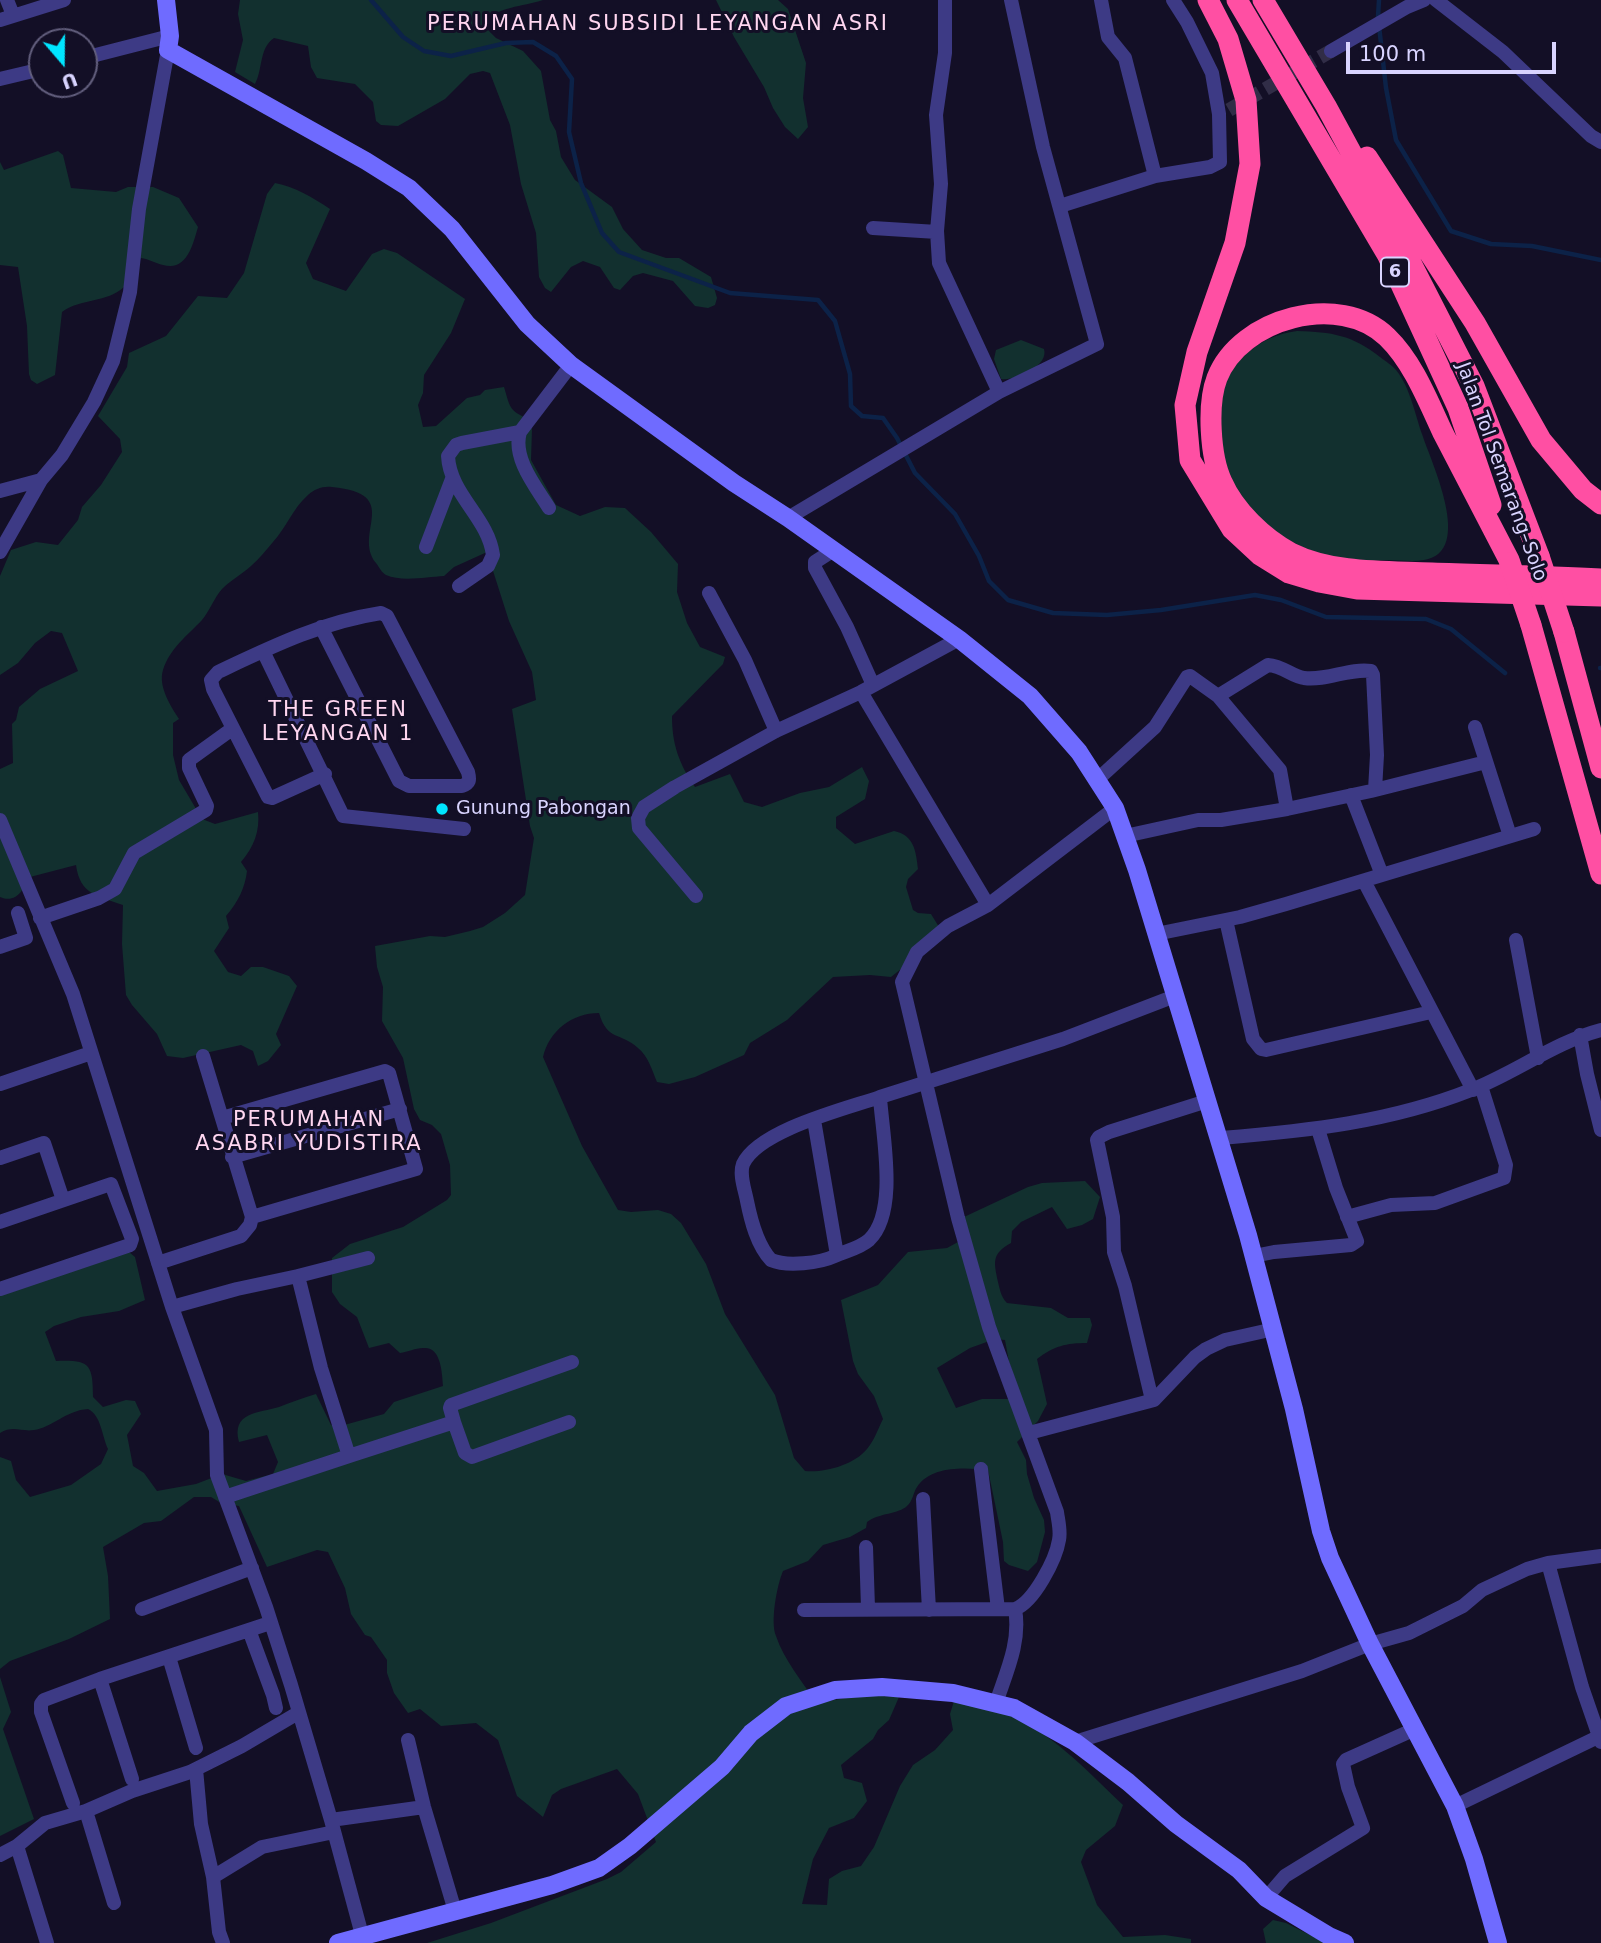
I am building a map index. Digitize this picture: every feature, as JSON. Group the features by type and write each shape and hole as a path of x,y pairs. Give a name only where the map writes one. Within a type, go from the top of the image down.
{"highway":[{"path":"1208,0 1228,39 1246,100 1250,164 1235,243 1197,352 1185,405 1190,460 1232,529 1260,555 1289,572 1357,590 1601,596"},
{"name":"Jalan Tol Semarang–Solo","path":"1237,0 1388,256 1458,408 1531,625 1601,874"},
{"name":"Jalan Tol Semarang–Solo","path":"1263,0 1326,106 1474,386 1539,556 1564,632 1601,768"},
{"path":"1326,106 1375,168 1475,323 1541,440 1583,491 1601,504"},
{"path":"1509,562 1411,368 1387,336 1360,320 1325,313 1292,316 1257,334 1234,352 1217,377 1213,396 1210,429 1221,481 1239,509 1265,535 1292,553 1327,565 1380,571 1601,579"}],"street":[{"path":"7,0 6,17 64,0"},
{"path":"0,552 41,480 62,455 94,402 121,336 131,292 139,209 169,43 166,0"},
{"path":"945,0 945,53 936,116 941,184 937,232 939,263 999,392"},
{"path":"788,518 999,392 1097,344 1043,147 1011,0"},
{"path":"1101,0 1108,37 1126,62 1155,176"},
{"path":"1060,206 1155,176 1210,167 1220,162 1224,112 1212,73 1174,0"},
{"path":"1331,51 1424,0"},
{"path":"1436,0 1503,52 1591,136 1601,142"},
{"path":"98,56 169,43 409,188 452,229 527,324 570,365 734,483 960,639 1030,696 1079,751 1115,808 1138,870 1254,1256 1274,1329 1321,1531 1346,1596 1455,1806 1499,1943"},
{"path":"0,79 28,72"},
{"path":"873,228 937,232"},
{"path":"549,508 524,465 517,447 520,432 570,365"},
{"path":"459,586 488,566 493,555 485,531 453,479 448,456 456,445 520,432"},
{"path":"426,547 453,479"},
{"path":"0,491 41,480"},
{"path":"832,551 816,562 815,568 843,619 867,688 988,905"},
{"path":"709,593 746,660 776,731"},
{"path":"321,627 399,781 413,786 462,786 468,784 470,779 385,614 378,613 321,627 290,638 218,672 211,680 232,729 268,797 272,798 325,774"},
{"path":"696,896 639,828 641,812 675,788 776,731 867,688 960,639"},
{"path":"263,651 345,817 464,829"},
{"path":"1218,696 1268,665 1278,666 1301,678 1359,670 1371,671 1377,755 1375,790"},
{"path":"1098,779 1162,718 1187,677 1192,677 1218,696 1280,770 1287,809"},
{"path":"1475,727 1510,836"},
{"path":"40,918 99,898 115,889 134,853 206,810 207,806 189,768 188,760 232,729"},
{"path":"1125,836 1189,821 1221,820 1287,809 1486,762"},
{"path":"1351,795 1382,875"},
{"path":"804,1610 1015,1609 1023,1606 1045,1575 1059,1539 1057,1512 989,1327 961,1230 902,982 917,953 948,926 988,905 1115,808"},
{"path":"0,820 65,972 172,1307 216,1430 218,1475 270,1623 333,1826 362,1935"},
{"path":"1156,934 1226,920 1534,829"},
{"path":"1347,1217 1391,1205 1435,1203 1504,1178 1506,1165 1477,1088 1431,1012 1364,880"},
{"path":"0,947 26,938 18,913"},
{"path":"1226,920 1253,1039 1261,1049 1431,1012"},
{"path":"1516,940 1538,1058"},
{"path":"880,1097 887,1183 880,1223 870,1239 863,1245 830,1258 801,1262 771,1260 751,1223 741,1172 744,1163 759,1145 778,1133 814,1120 880,1097 1063,1039 1175,996"},
{"path":"1221,1139 1377,1120 1477,1088 1580,1035 1601,1030"},
{"path":"1580,1035 1601,1130"},
{"path":"0,1084 91,1053"},
{"path":"158,1263 241,1236 250,1225 252,1217 203,1056"},
{"path":"222,1118 387,1071 400,1109 416,1169 252,1217"},
{"path":"1152,1400 1114,1252 1113,1217 1097,1140 1105,1134 1208,1101"},
{"path":"233,1157 400,1109"},
{"path":"814,1120 837,1255"},
{"path":"1254,1256 1351,1245 1358,1238 1347,1217 1318,1129"},
{"path":"0,1157 44,1143 62,1200"},
{"path":"0,1222 111,1184 131,1233 130,1245 0,1289"},
{"path":"172,1307 368,1258"},
{"path":"298,1276 321,1368 349,1456"},
{"path":"1028,1433 1157,1398 1195,1357 1206,1349 1225,1340 1274,1329"},
{"path":"569,1422 472,1457 465,1453 450,1408 451,1405 572,1363"},
{"path":"225,1497 454,1422"},
{"path":"981,1469 998,1609"},
{"path":"923,1499 929,1611"},
{"path":"866,1547 868,1608"},
{"path":"1074,1742 1302,1671 1370,1644 1409,1633 1463,1605 1500,1581 1548,1563 1601,1556"},
{"path":"1455,1806 1600,1740 1548,1563"},
{"path":"142,1609 252,1568"},
{"path":"996,1703 1016,1640 1015,1609"},
{"path":"72,1802 41,1712 41,1704 100,1679 270,1623"},
{"path":"249,1630 276,1708"},
{"path":"169,1657 196,1748"},
{"path":"100,1679 132,1779"},
{"path":"338,1943 552,1885 600,1868 630,1846 722,1767 751,1733 786,1706 835,1690 882,1687 953,1693 1014,1708 1074,1742 1128,1782 1176,1824 1238,1870 1266,1898 1345,1943"},
{"path":"0,1855 17,1846 45,1823 86,1811 132,1791 196,1769 298,1713"},
{"path":"1266,1898 1285,1876 1363,1829 1348,1787 1343,1764 1346,1760 1415,1729"},
{"path":"408,1740 424,1807 455,1911"},
{"path":"196,1769 201,1824 213,1877 219,1932 223,1943"},
{"path":"213,1877 262,1847 333,1826 424,1807"},
{"path":"86,1811 114,1903"},
{"path":"17,1846 47,1943"}],"green space":[{"path":"240,0 543,0 503,10 482,24 496,38 523,51 541,71 550,120 556,131 561,157 575,180 612,207 623,229 642,250 666,258 679,258 711,277 717,298 715,305 708,308 695,306 673,281 643,273 633,276 620,290 614,288 600,267 583,261 571,267 551,292 545,288 539,277 536,233 521,184 510,125 490,73 483,71 470,74 445,99 398,126 381,125 376,121 373,102 355,84 317,78 311,67 308,46 274,38 266,47 255,84 235,72 243,40 238,14"},
{"path":"716,0 778,0 788,9 806,63 803,98 808,127 798,139 785,127 773,108"},
{"path":"58,151 63,155 71,188 116,192 128,187 153,187 179,198 198,227 188,255 183,261 171,266 141,258 129,281 117,292 77,304 62,312 55,375 37,384 31,380 29,374 27,326 18,267 0,265 0,162 4,170"},
{"path":"275,183 303,193 330,209 306,263 313,279 346,291 372,254 384,249 397,253 465,299 451,333 424,375 423,393 418,405 423,427 436,426 467,398 480,395 485,390 504,387 511,407 528,419 532,429 531,460 556,505 580,516 605,507 625,508 651,532 678,564 677,592 687,623 700,647 725,657 723,664 672,716 673,736 678,753 695,787 730,774 744,802 762,807 800,793 829,787 862,767 869,781 865,799 836,817 836,828 855,844 894,831 906,836 913,845 918,869 908,879 906,887 913,910 931,914 939,927 911,961 891,977 833,977 787,1020 750,1043 744,1055 695,1077 669,1084 657,1082 641,1051 610,1032 599,1013 580,1016 563,1025 550,1039 543,1057 582,1146 618,1210 658,1210 671,1214 681,1223 706,1264 725,1314 775,1395 794,1458 805,1471 830,1469 847,1464 861,1455 874,1439 883,1419 874,1396 858,1374 853,1361 841,1300 878,1285 908,1252 947,1248 958,1242 964,1217 1028,1187 1042,1183 1085,1181 1100,1197 1093,1219 1082,1225 1067,1229 1052,1207 1021,1222 1012,1231 1011,1243 1000,1251 996,1259 999,1288 1007,1303 1051,1308 1068,1318 1090,1318 1092,1325 1087,1343 1060,1346 1037,1359 1047,1404 1038,1421 1017,1442 1026,1460 1034,1498 1044,1520 1045,1532 1037,1562 1028,1571 1004,1561 1003,1542 988,1470 960,1469 931,1475 917,1487 911,1502 903,1509 872,1519 867,1522 866,1528 850,1537 823,1545 808,1561 783,1571 775,1604 774,1630 784,1654 816,1703 863,1695 899,1697 889,1720 873,1739 841,1765 844,1778 862,1783 867,1801 854,1818 829,1828 813,1859 802,1904 827,1905 829,1879 842,1871 861,1866 874,1847 900,1786 913,1765 935,1750 953,1730 950,1714 954,1701 997,1710 1036,1729 1067,1752 1123,1805 1115,1826 1086,1850 1081,1862 1097,1905 1123,1937 1165,1935 1191,1939 1191,1943 427,1943 491,1923 621,1872 656,1842 638,1794 617,1769 561,1789 552,1795 543,1817 517,1796 498,1740 476,1723 441,1726 420,1709 408,1713 394,1693 387,1673 387,1660 351,1614 345,1588 328,1552 317,1550 267,1567 239,1506 221,1503 211,1497 194,1497 161,1521 144,1523 103,1547 108,1576 110,1619 69,1639 10,1661 0,1669 0,1457 11,1461 16,1480 30,1497 71,1485 101,1464 108,1449 96,1416 88,1409 73,1412 40,1429 9,1429 0,1433 0,1295 129,1252 135,1257 145,1300 119,1311 81,1317 45,1332 56,1361 76,1361 87,1366 92,1377 93,1397 103,1407 126,1400 135,1401 141,1414 127,1435 133,1466 144,1473 157,1491 196,1484 222,1474 246,1481 273,1474 278,1462 267,1435 239,1442 239,1425 243,1419 255,1413 316,1394 331,1425 337,1427 384,1414 394,1402 443,1386 437,1355 429,1348 400,1353 389,1343 369,1348 357,1317 340,1304 332,1292 332,1258 350,1244 403,1227 451,1195 450,1165 441,1134 432,1125 420,1120 414,1109 403,1058 382,1021 383,987 375,946 430,936 445,937 483,927 505,913 525,895 534,838 512,709 536,700 532,672 509,621 487,552 454,567 444,576 406,579 386,575 370,551 372,516 371,506 366,498 354,491 332,487 319,488 303,500 257,560 222,589 202,620 166,662 162,676 163,689 179,719 173,723 173,755 179,780 202,819 215,824 258,812 255,838 241,862 247,871 245,883 226,916 229,928 214,951 228,972 241,976 251,967 263,967 289,976 297,986 276,1034 281,1045 268,1061 258,1066 253,1051 241,1045 183,1058 167,1056 157,1034 126,995 122,944 123,905 98,896 86,888 78,875 76,865 30,877 15,897 0,897 0,769 13,763 12,724 16,720 19,707 40,689 78,671 62,633 51,631 35,643 18,663 0,675 0,576 11,550 36,542 58,545 78,520 82,507 101,485 122,452 120,439 98,416 127,367 129,353 166,336 198,296 227,298 244,273 267,194","holes":["995,1339 1005,1340 1019,1391 1010,1399 982,1399 956,1408 937,1368 970,1348"]},
{"path":"1297,331 1321,332 1351,339 1388,363 1401,377 1412,401 1445,504 1448,524 1446,541 1439,553 1415,561 1359,562 1330,557 1289,540 1265,524 1247,506 1233,484 1223,459 1218,433 1218,399 1230,373 1247,353 1270,339"},
{"path":"1021,340 1044,349 1042,361 1023,375 1001,379 994,359 996,350"},
{"path":"0,1677 11,1712 3,1729 34,1819 0,1836"},
{"path":"1273,1920 1286,1923 1326,1943 1266,1943 1263,1929"}],"waterway":[{"path":"371,0 403,37 424,51 451,56 506,43 533,42 556,56 572,79 569,132 581,183 602,233 619,252 730,293 818,300 835,321 850,374 851,406 862,416 883,418 915,473 955,514 979,556 989,581 1008,600 1053,613 1107,615 1161,610 1255,595 1281,600 1326,617 1426,619 1451,629 1505,673"},
{"path":"1379,0 1378,17 1386,88 1396,140 1451,231 1491,244 1532,246 1601,260"}],"tunnel":[{"path":"1229,110 1331,51"}],"place":[{"name":"Gunung Pabongan","path":"442,809"}],"district":[{"name":"PERUMAHAN SUBSIDI LEYANGAN ASRI","path":"658,25"},
{"name":"THE GREEN LEYANGAN 1","path":"338,723"},
{"name":"PERUMAHAN ASABRI YUDISTIRA","path":"309,1133"}]}
